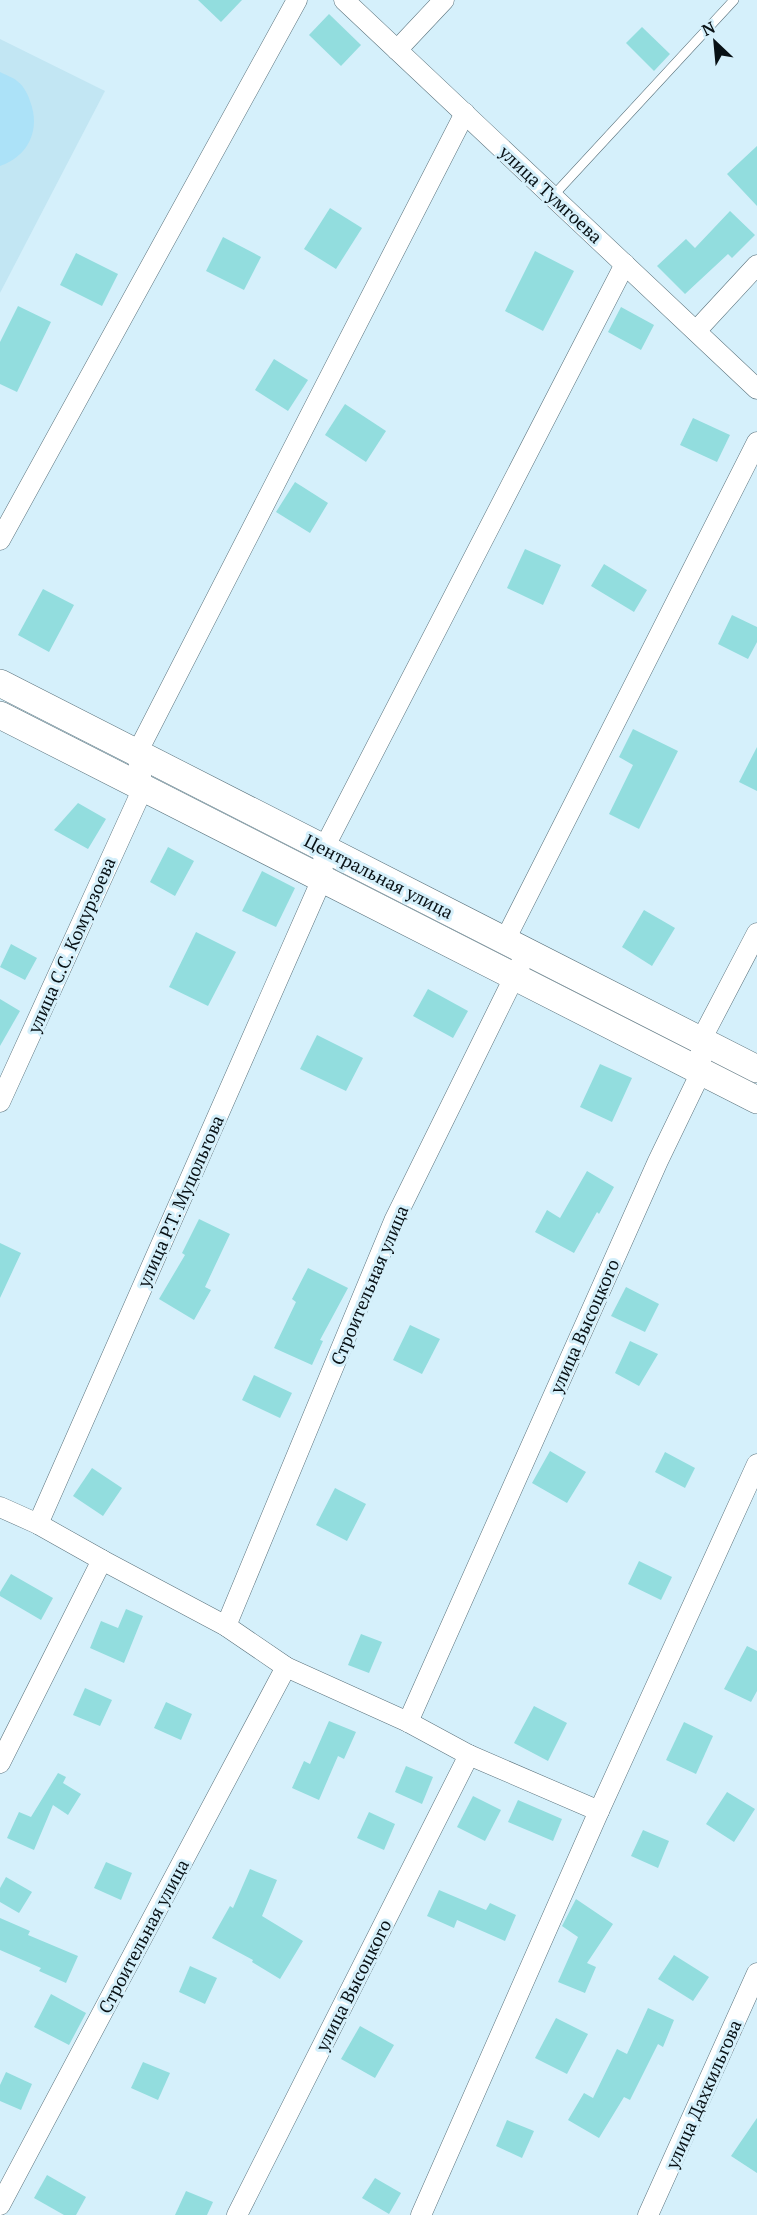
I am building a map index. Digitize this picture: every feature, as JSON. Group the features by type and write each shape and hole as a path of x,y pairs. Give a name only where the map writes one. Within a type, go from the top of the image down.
{"street":[{"path":"0,540 297,0"},
{"name":"улица Тумгоева","path":"345,0 757,389"},
{"path":"397,50 444,0"},
{"path":"143,788 137,753 465,113"},
{"path":"322,879 324,848 625,264"},
{"path":"696,331 757,265"},
{"name":"Строительная улица","path":"226,1626 394,1221 514,977 516,945 757,442"},
{"name":"Центральная улица","path":"0,683 757,1070"},
{"name":"Центральная улица","path":"0,715 757,1101"},
{"name":"улица С.С. Комурзоева","path":"0,1102 143,788"},
{"name":"улица Р.Т. Муцольгова","path":"38,1524 322,879"},
{"name":"улица Высоцкого","path":"408,1722 658,1161 701,1072 701,1040 757,933"},
{"path":"422,2215 598,1811 757,1464"},
{"path":"0,1507 38,1524 226,1626 286,1666 408,1722 469,1755 598,1811"},
{"path":"0,1764 102,1560"},
{"name":"Строительная улица","path":"0,2205 286,1666"},
{"name":"улица Высоцкого","path":"237,2215 469,1755"},
{"name":"улица Дахкильгова","path":"648,2215 757,1973"}],"lane":[{"path":"552,197 734,0"}],"shaded area":[{"path":"0,39 105,91 0,293"},
{"path":"0,72 23,87 30,101 34,122 30,140 25,148 18,156 0,166"}],"building":[{"path":"198,0 242,0 221,22"},
{"path":"329,14 361,45 341,66 309,35"},
{"path":"642,27 670,54 654,71 626,43"},
{"path":"757,146 757,206 727,174"},
{"path":"330,208 362,228 336,269 304,249"},
{"path":"730,211 755,235 732,258 728,254 685,294 657,266 686,239 695,248"},
{"path":"223,237 261,257 244,290 206,271"},
{"path":"535,251 574,271 543,331 505,311"},
{"path":"76,253 118,274 102,306 60,285"},
{"path":"18,306 51,322 17,392 0,384 0,342"},
{"path":"621,307 654,325 641,350 608,332"},
{"path":"274,359 308,380 288,411 255,390"},
{"path":"345,404 386,431 366,462 325,435"},
{"path":"693,418 730,435 717,462 680,445"},
{"path":"295,482 328,503 310,533 276,512"},
{"path":"525,549 561,565 543,605 507,588"},
{"path":"604,564 647,590 634,612 591,586"},
{"path":"43,589 74,605 49,652 18,635"},
{"path":"732,615 757,627 757,642 748,659 718,644"},
{"path":"633,729 678,751 639,829 609,814 633,765 619,757"},
{"path":"757,747 757,791 739,782"},
{"path":"78,803 106,819 88,849 54,830"},
{"path":"168,847 194,861 175,896 150,882"},
{"path":"262,871 295,888 276,927 242,911"},
{"path":"644,910 675,928 652,966 622,947"},
{"path":"196,932 236,952 208,1006 169,987"},
{"path":"11,944 37,958 25,980 0,967"},
{"path":"428,989 468,1011 453,1038 413,1016"},
{"path":"0,999 20,1011 0,1046"},
{"path":"317,1035 363,1058 346,1091 300,1069"},
{"path":"600,1064 632,1078 612,1122 580,1107"},
{"path":"587,1171 614,1187 574,1253 535,1232 547,1210 560,1218"},
{"path":"199,1219 230,1234 205,1287 211,1290 194,1320 159,1299 185,1255 182,1253"},
{"path":"0,1243 21,1253 0,1298"},
{"path":"308,1268 348,1288 320,1340 323,1341 312,1365 274,1348 296,1302 292,1299"},
{"path":"626,1287 659,1304 645,1332 611,1316"},
{"path":"410,1325 440,1339 422,1374 393,1360"},
{"path":"630,1341 658,1354 639,1386 615,1373"},
{"path":"254,1375 292,1393 280,1418 242,1400"},
{"path":"550,1451 586,1472 567,1503 532,1483"},
{"path":"665,1452 695,1468 685,1488 655,1472"},
{"path":"92,1468 122,1488 103,1516 73,1496"},
{"path":"335,1488 366,1504 347,1541 316,1525"},
{"path":"639,1561 672,1577 661,1600 628,1584"},
{"path":"11,1574 53,1598 41,1620 0,1596"},
{"path":"126,1609 143,1616 124,1663 90,1648 101,1621 118,1628"},
{"path":"361,1634 382,1642 369,1673 348,1665"},
{"path":"747,1646 757,1651 757,1691 751,1702 724,1689"},
{"path":"85,1688 112,1700 100,1726 73,1715"},
{"path":"166,1702 192,1714 181,1740 154,1728"},
{"path":"534,1706 567,1723 548,1761 514,1743"},
{"path":"329,1721 356,1732 344,1759 338,1756 319,1800 292,1788 304,1761 310,1764"},
{"path":"684,1722 713,1736 696,1774 666,1760"},
{"path":"406,1766 433,1777 422,1804 395,1792"},
{"path":"58,1773 66,1777 63,1783 81,1794 68,1815 53,1805 34,1850 7,1838 19,1812 31,1817"},
{"path":"727,1792 755,1809 734,1842 706,1824"},
{"path":"473,1796 501,1810 485,1841 457,1827"},
{"path":"518,1800 562,1819 553,1841 508,1822"},
{"path":"369,1812 395,1824 384,1850 357,1838"},
{"path":"643,1830 669,1841 658,1868 631,1856"},
{"path":"106,1862 132,1873 121,1900 94,1888"},
{"path":"250,1869 277,1880 262,1916 303,1941 280,1979 252,1962 253,1960 212,1938 230,1906 233,1908"},
{"path":"6,1877 32,1892 19,1913 0,1902 0,1888"},
{"path":"439,1890 486,1910 490,1903 516,1915 505,1941 457,1920 454,1928 427,1916"},
{"path":"576,1899 613,1924 587,1963 596,1967 585,1993 558,1982 578,1937 562,1926"},
{"path":"0,1918 30,1931 28,1935 78,1956 66,1983 39,1971 41,1968 0,1950"},
{"path":"674,1955 709,1977 693,2001 658,1979"},
{"path":"190,1966 217,1978 205,2004 179,1992"},
{"path":"51,1994 86,2013 69,2045 34,2027"},
{"path":"648,2008 674,2020 663,2047 658,2044 630,2100 624,2097 599,2138 568,2120 584,2093 593,2098 617,2049 627,2054"},
{"path":"556,2018 588,2034 567,2074 535,2058"},
{"path":"360,2026 394,2045 375,2078 341,2059"},
{"path":"143,2062 170,2073 158,2100 131,2088"},
{"path":"6,2072 32,2084 21,2110 0,2101 0,2085"},
{"path":"757,2118 757,2173 731,2156"},
{"path":"507,2120 534,2131 522,2158 496,2146"},
{"path":"47,2175 86,2197 76,2215 64,2215 34,2198"},
{"path":"375,2178 401,2193 389,2214 362,2198"},
{"path":"186,2191 213,2202 207,2215 175,2215"}]}
